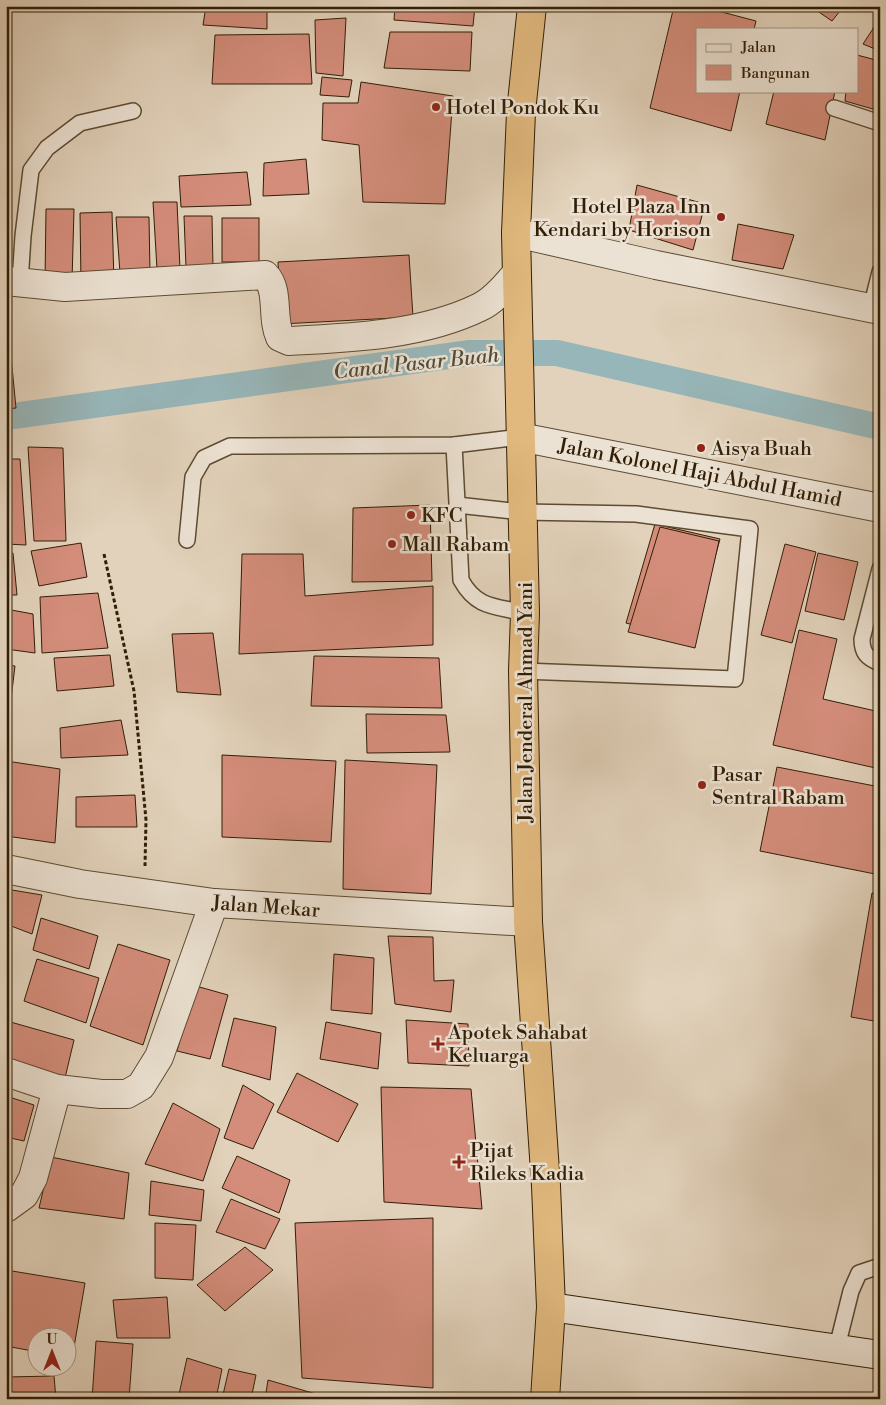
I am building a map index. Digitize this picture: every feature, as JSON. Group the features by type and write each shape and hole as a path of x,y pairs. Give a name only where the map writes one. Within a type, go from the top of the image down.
{"highway":[{"name":"Jalan Jenderal Ahmad Yani","path":"532,6 521,112 516,274 521,402 520,437 525,613 523,670 528,922 546,1186 551,1307 545,1399"}],"street":[{"path":"516,233 656,265 875,309"},
{"path":"13,282 65,287 265,275 271,281 276,328 280,337 289,341 406,329 450,319 482,307 501,291 516,274"},
{"name":"Jalan Kolonel Haji Abdul Hamid","path":"520,437 880,508"},
{"name":"Jalan Mekar","path":"6,869 80,884 214,903 528,922"},
{"path":"6,1072 58,1088 101,1094 127,1094 141,1086 159,1057 214,903"},
{"path":"6,1208 24,1196 33,1178 58,1088"},
{"path":"551,1307 837,1347 880,1355"}],"lane":[{"path":"834,108 880,123"},
{"path":"13,282 22,236 31,170 47,148 80,124 133,111"},
{"path":"875,309 880,272"},
{"path":"187,540 193,477 204,458 230,446 454,445 520,437"},
{"path":"454,445 461,580 469,594 482,603 525,613"},
{"path":"457,505 522,512 636,514 750,529 735,679 523,670"},
{"path":"880,569 862,639 862,650 869,659 880,663"},
{"path":"837,1347 851,1291 859,1273 880,1266"}],"path":[{"path":"104,554 134,691 146,820 144,894"}],"building":[{"path":"206,6 267,6 267,29 203,25"},
{"path":"395,6 475,6 473,26 394,20"},
{"path":"674,6 699,6 756,21 754,28 696,28 696,92 740,92 731,131 650,108"},
{"path":"810,6 844,6 832,21"},
{"path":"346,18 343,76 316,73 315,20"},
{"path":"880,18 880,51 863,44"},
{"path":"390,32 472,32 470,71 384,68"},
{"path":"309,34 312,84 212,84 215,35"},
{"path":"858,55 880,61 880,111 845,101 846,92 858,92"},
{"path":"322,77 352,80 349,97 320,95"},
{"path":"361,82 453,96 445,204 363,202 359,145 322,140 323,103 358,103"},
{"path":"774,92 835,92 825,140 766,124"},
{"path":"6,135 9,185 6,185"},
{"path":"306,159 309,194 263,196 264,163"},
{"path":"247,172 251,205 181,207 179,176"},
{"path":"637,185 705,204 693,250 629,230"},
{"path":"153,202 177,202 180,269 157,269"},
{"path":"46,209 74,209 72,282 45,282"},
{"path":"7,211 10,268 6,268"},
{"path":"112,212 114,282 81,283 80,213"},
{"path":"184,216 212,216 213,269 186,267"},
{"path":"116,217 149,217 150,273 120,273"},
{"path":"222,218 259,218 259,262 222,262"},
{"path":"738,224 794,235 783,269 732,260"},
{"path":"409,255 413,317 281,324 278,262"},
{"path":"6,305 16,408 6,409"},
{"path":"28,447 63,448 66,541 34,541"},
{"path":"6,459 20,459 26,545 6,544"},
{"name":"Mall Rabam","path":"430,505 432,581 352,582 353,508"},
{"path":"655,524 720,539 692,641 626,623"},
{"path":"660,527 719,541 695,648 628,632"},
{"path":"81,543 87,577 39,586 31,551"},
{"path":"785,544 816,552 792,643 761,635"},
{"path":"6,553 13,553 17,595 6,595"},
{"path":"818,553 858,562 844,620 805,611"},
{"path":"242,554 303,554 305,596 433,586 433,645 239,654"},
{"path":"98,593 108,648 42,653 40,597"},
{"path":"6,609 33,614 35,653 6,649"},
{"path":"880,625 880,647 875,645"},
{"path":"799,630 837,639 823,699 880,712 880,769 773,745"},
{"path":"213,633 221,695 177,692 172,634"},
{"path":"110,655 114,686 57,691 54,658"},
{"path":"314,656 439,658 442,708 311,706"},
{"path":"6,665 15,666 11,699 6,699"},
{"path":"366,714 446,715 450,752 367,753"},
{"path":"121,720 128,755 61,758 60,728"},
{"path":"222,755 336,761 331,842 222,837"},
{"path":"345,760 437,765 431,894 343,889"},
{"path":"6,761 60,769 55,843 6,836"},
{"path":"777,767 880,787 880,875 760,851"},
{"path":"135,795 137,827 76,827 76,797"},
{"path":"6,889 42,895 32,934 6,924"},
{"path":"872,893 880,894 880,1022 851,1017"},
{"path":"41,918 98,936 89,969 33,950"},
{"path":"388,936 433,937 434,981 454,980 451,1012 395,1004"},
{"path":"118,944 170,960 143,1045 90,1026"},
{"path":"334,954 374,958 372,1014 331,1010"},
{"path":"37,959 99,978 86,1023 24,1001"},
{"path":"196,986 228,995 210,1059 177,1051"},
{"path":"234,1018 276,1027 270,1080 222,1066"},
{"name":"Apotek Sahabat Keluarga","path":"406,1020 468,1024 469,1066 408,1063"},
{"path":"7,1021 74,1040 65,1078 6,1061"},
{"path":"326,1022 381,1033 378,1069 320,1059"},
{"path":"297,1073 358,1104 338,1142 277,1112"},
{"path":"243,1085 274,1104 253,1149 224,1138"},
{"path":"381,1087 471,1089 482,1209 384,1202"},
{"path":"6,1096 34,1105 24,1141 6,1137"},
{"path":"173,1103 220,1129 203,1181 145,1164"},
{"path":"237,1156 290,1180 279,1213 222,1188"},
{"path":"51,1157 129,1173 124,1219 39,1208"},
{"path":"151,1181 204,1190 201,1221 149,1215"},
{"path":"231,1199 280,1219 265,1249 216,1232"},
{"path":"433,1218 433,1388 302,1378 295,1223"},
{"path":"155,1223 196,1225 193,1280 155,1278"},
{"path":"245,1247 273,1270 225,1311 197,1285"},
{"path":"12,1271 85,1283 77,1328 28,1328 28,1350 6,1346 6,1303"},
{"path":"167,1297 170,1338 117,1338 113,1300"},
{"path":"96,1341 133,1344 129,1399 92,1399"},
{"path":"187,1358 222,1369 216,1399 178,1399"},
{"path":"229,1369 256,1375 251,1399 222,1399"},
{"path":"6,1377 54,1378 56,1399 6,1399"},
{"path":"268,1380 316,1394 316,1399 265,1399"}],"waterway":[{"name":"Canal Pasar Buah","path":"6,417 470,353 557,353 880,427"}],"place":[{"name":"Hotel Pondok Ku","path":"436,107"},
{"name":"Hotel Plaza Inn Kendari by Horison","path":"721,217"},
{"name":"Aisya Buah","path":"701,448"},
{"name":"KFC","path":"411,515"},
{"name":"Mall Rabam","path":"392,544"},
{"name":"Pasar Sentral Rabam","path":"702,785"},
{"name":"Apotek Sahabat Keluarga","path":"438,1044"},
{"name":"Pijat Rileks Kadia","path":"459,1162"}]}
